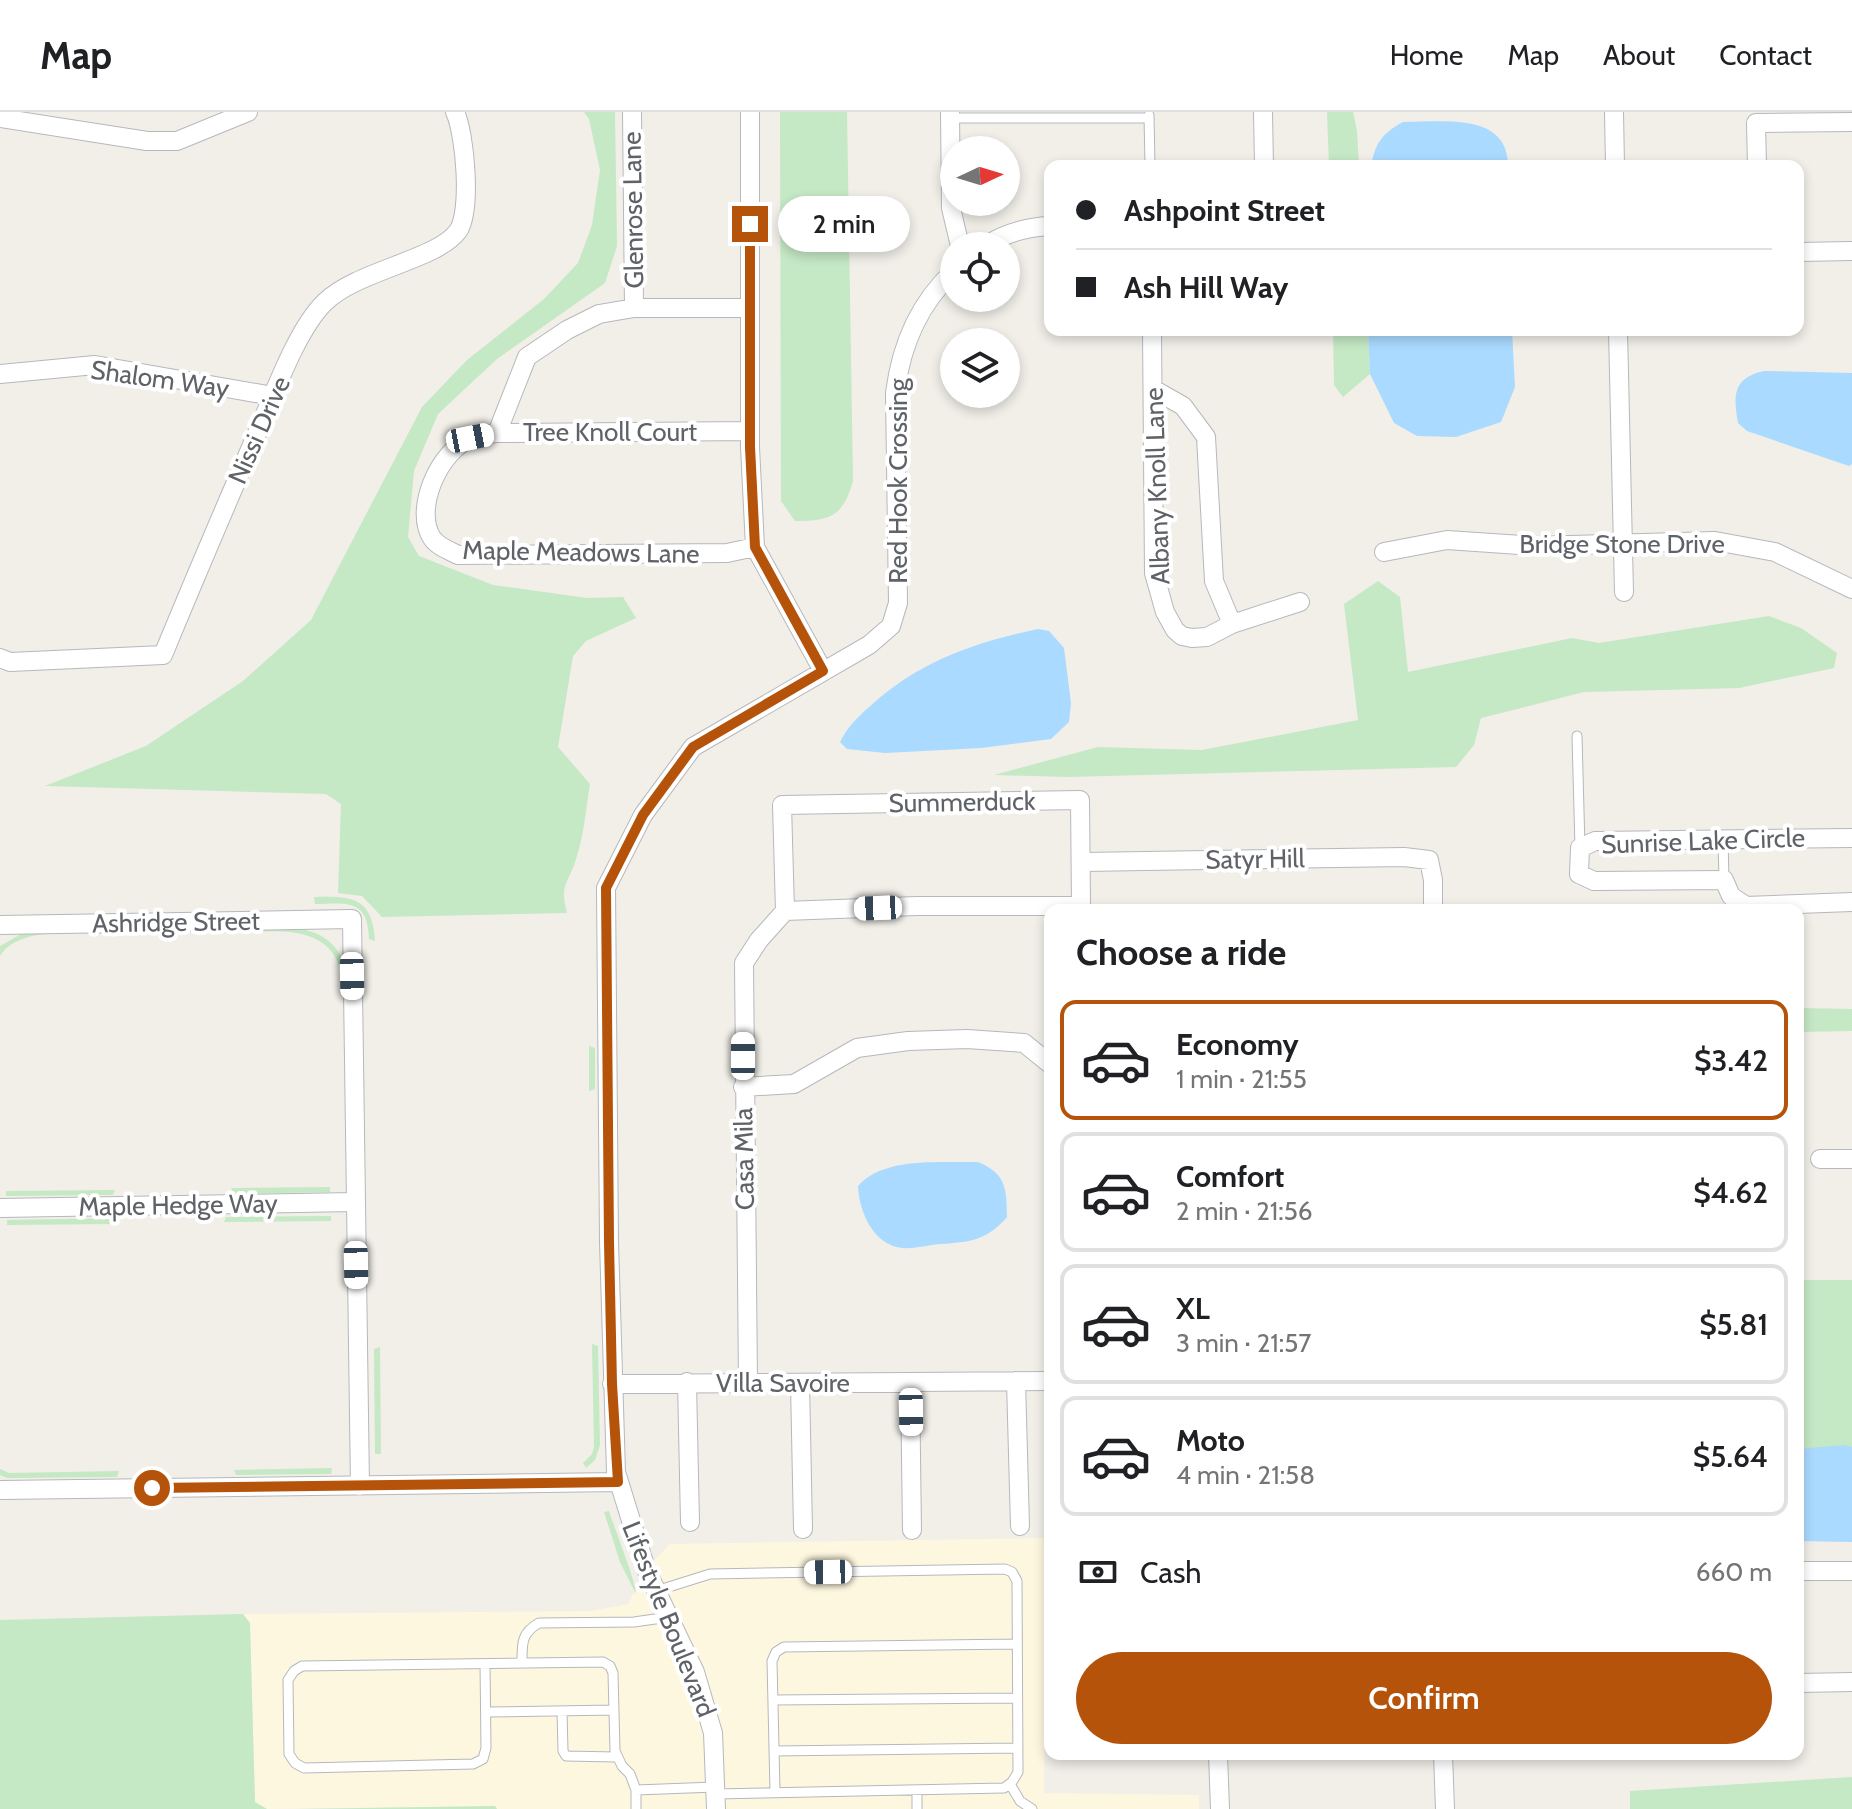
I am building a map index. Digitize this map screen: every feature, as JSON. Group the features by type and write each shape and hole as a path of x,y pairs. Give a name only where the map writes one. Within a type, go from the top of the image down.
{"street":[{"path":"0,118 147,141 177,141 248,112"},
{"name":"Glenrose Lane","path":"632,112 634,308"},
{"path":"750,112 750,431 755,547 823,671"},
{"path":"1263,112 1264,160"},
{"path":"1614,112 1615,160"},
{"path":"950,115 951,208 957,232"},
{"name":"Nissi Drive","path":"0,658 10,662 163,655 273,396 304,331 325,302 355,281 445,244 459,230 466,212 457,117"},
{"path":"1757,160 1756,123 1852,122"},
{"path":"1016,232 1044,226"},
{"path":"1804,252 1852,251"},
{"name":"Red Hook Crossing","path":"621,858 643,815 693,747 869,645 891,626 898,603 895,393 899,363 909,332 940,290"},
{"path":"497,433 527,357 567,330 599,314 634,308 750,308"},
{"name":"Albany Knoll Lane","path":"1152,336 1154,573 1165,612 1182,636 1207,637 1232,624"},
{"path":"1618,336 1624,592"},
{"name":"Shalom Way","path":"0,374 95,365 273,396"},
{"path":"1153,389 1183,406 1206,437 1214,581 1232,624 1300,602"},
{"name":"Tree Knoll Court","path":"470,438 497,433 750,431"},
{"name":"Maple Meadows Lane","path":"470,438 433,476 424,519 433,541 458,555 727,553 755,547"},
{"name":"Bridge Stone Drive","path":"1384,552 1447,540 1535,546 1715,541 1775,552 1852,589"},
{"name":"Summerduck","path":"785,911 782,805 1080,800 1082,862"},
{"name":"Sunrise Lake Circle","path":"1743,904 1731,896 1724,880 1594,881 1579,874 1580,848 1595,841 1852,838"},
{"name":"Satyr Hill","path":"1082,862 1404,857 1429,860 1433,904"},
{"name":"Lifestyle Boulevard","path":"621,858 606,888 612,1384 618,1482 629,1521 656,1591 695,1672 713,1733 715,1797"},
{"path":"1081,904 1082,862"},
{"name":"Sunrise Lake Circle","path":"1799,904 1852,902"},
{"path":"785,911 917,906 1044,906"},
{"name":"Casa Mila","path":"748,1383 744,963 759,940 785,911"},
{"name":"Ashridge Street","path":"0,925 352,919 355,1202"},
{"path":"743,1087 794,1084 857,1048 908,1041 967,1039 1024,1043 1044,1059"},
{"path":"1820,1159 1852,1159"},
{"path":"355,1202 360,1486"},
{"name":"Maple Hedge Way","path":"0,1208 355,1202"},
{"path":"1016,1381 1020,1526"},
{"name":"Villa Savoire","path":"612,1384 1044,1381"},
{"path":"687,1382 690,1522"},
{"path":"910,1382 912,1530"},
{"path":"800,1383 803,1529"},
{"path":"0,1490 618,1482"},
{"path":"1804,1571 1852,1571"},
{"path":"1804,1683 1852,1682"},
{"path":"1218,1760 1220,1809"},
{"path":"1443,1760 1445,1809"}],"lane":[{"path":"950,115 1149,115 1150,160"},
{"path":"1577,736 1580,848"},
{"path":"1723,839 1724,880"},
{"path":"636,1790 715,1797 775,1792 1004,1788 1018,1772 1017,1581 1012,1572 1005,1569 710,1574 656,1591"},
{"path":"522,1663 522,1639 529,1629 539,1623 634,1622 669,1617"},
{"path":"775,1792 772,1661 776,1652 784,1647 1017,1644"},
{"path":"485,1664 486,1748 483,1759 473,1764 304,1768 295,1763 289,1754 288,1680 302,1666 603,1662 610,1666 613,1673 616,1757 630,1774 636,1790 636,1809"},
{"path":"773,1700 1017,1698"},
{"path":"487,1712 614,1710"},
{"path":"562,1711 563,1751 566,1756 616,1757"},
{"path":"774,1751 1017,1748"},
{"path":"1010,1784 1020,1801 1032,1809"},
{"path":"917,1790 917,1809"}],"shaded area":[{"path":"1044,1538 1044,1793 1199,1795 1199,1809 497,1809 495,1806 267,1809 255,1802 250,1623 243,1614 591,1611 628,1604 648,1567 670,1544"}],"green space":[{"path":"584,112 615,112 617,246 605,283 497,359 438,414 414,471 408,537 419,556 493,585 587,598 623,597 636,618 586,641 573,656 558,747 590,784 581,841 564,889 567,913 382,917 362,896 338,893 341,804 326,794 45,786 146,746 243,681 311,620 422,407 467,360 544,299 578,263 592,225 600,170 589,119"},
{"path":"780,112 847,112 853,481 840,509 827,518 807,521 795,521 781,501"},
{"path":"1327,112 1353,112 1359,160 1329,160"},
{"path":"1333,336 1368,336 1370,374 1343,397 1334,385"},
{"path":"1378,581 1400,597 1408,672 1572,638 1599,643 1769,616 1801,628 1837,653 1834,668 1739,688 1584,692 1481,718 1474,745 1456,767 1067,777 994,775 1098,747 1202,750 1358,720 1344,604"},
{"path":"314,897 340,897 365,907 370,915 375,941 369,939 368,926 360,910 346,904 315,904"},
{"path":"230,927 283,927 316,933 329,941 340,954 346,972 341,974 335,957 325,945 312,937 279,931 227,933"},
{"path":"112,929 112,934 35,935 9,946 0,956 0,946 25,932"},
{"path":"1804,1008 1852,1009 1852,1031 1804,1032"},
{"path":"589,1046 595,1048 595,1089 589,1091"},
{"path":"330,1187 330,1192 234,1194 231,1188"},
{"path":"115,1190 113,1195 6,1196 6,1191"},
{"path":"331,1216 331,1221 224,1222 226,1217"},
{"path":"114,1218 116,1224 7,1225 7,1220"},
{"path":"1804,1280 1852,1280 1852,1447 1804,1449"},
{"path":"592,1344 598,1346 600,1445 595,1460 586,1468 583,1463 594,1447"},
{"path":"380,1347 381,1454 375,1454 374,1349"},
{"path":"332,1468 331,1474 236,1475 234,1470"},
{"path":"0,1469 9,1473 119,1471 117,1477 7,1478 0,1475"},
{"path":"609,1511 636,1594 620,1562 604,1512"},
{"path":"243,1614 250,1623 255,1802 267,1809 0,1809 0,1620"},
{"path":"1852,1777 1852,1809 1630,1809 1630,1791"},
{"path":"495,1806 497,1809 298,1809"}],"water":[{"path":"1403,122 1471,124 1486,128 1497,136 1505,149 1507,160 1373,160 1381,140"},
{"path":"1368,336 1512,336 1515,387 1501,422 1456,437 1417,436 1394,423 1370,374"},
{"path":"1764,371 1852,373 1852,464 1849,466 1747,431 1738,423 1736,396 1741,383"},
{"path":"1038,629 1049,631 1064,648 1071,703 1069,722 1051,739 981,748 885,753 847,749 840,742 860,715 913,674 952,654"},
{"path":"978,1162 1000,1177 1006,1198 1007,1217 984,1236 960,1242 902,1248 883,1241 865,1216 858,1186 869,1176 898,1165"},
{"path":"1852,1447 1852,1542 1804,1541 1804,1448"}],"route":[{"path":"152,1488 618,1482 609,1242 606,888 643,815 693,747 823,671 755,547 750,447 750,224"}]}
